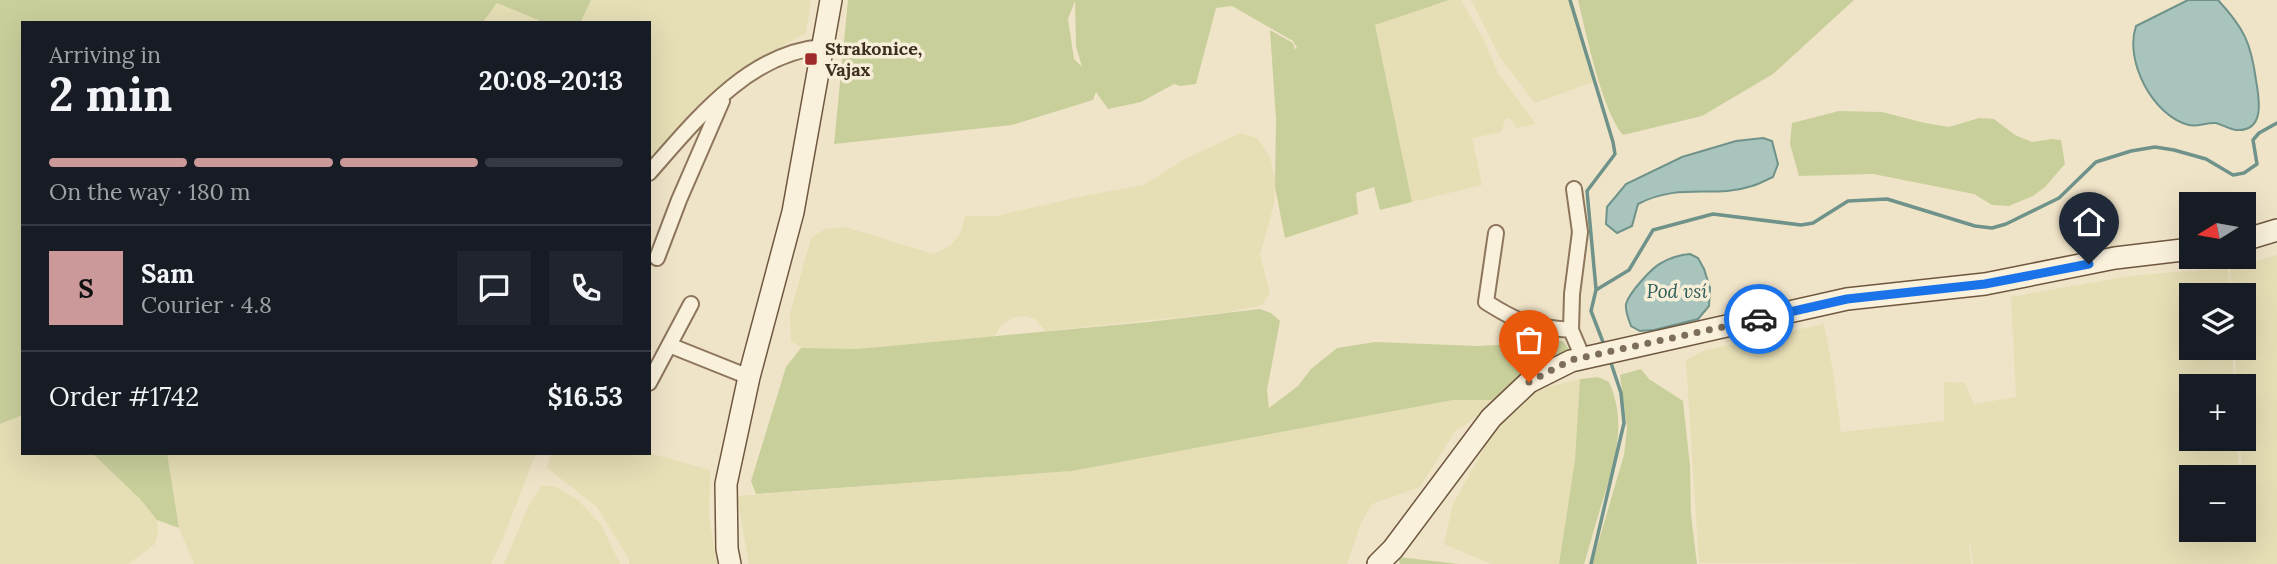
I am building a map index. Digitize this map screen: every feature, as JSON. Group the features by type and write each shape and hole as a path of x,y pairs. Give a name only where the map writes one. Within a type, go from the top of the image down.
{"street":[{"path":"730,564 727,549 726,484 749,377 793,212 831,0"},
{"path":"651,171 681,136 748,74 767,63 811,48 822,47"},
{"path":"657,258 725,94"},
{"path":"1574,189 1580,232 1572,294 1571,330 1583,358"},
{"path":"2256,236 2277,230"},
{"path":"1496,233 1486,302 1512,318 1538,327 1571,330"},
{"path":"1378,564 1394,550 1491,418 1529,382 1571,360 1847,299 1985,284 2115,258 2179,250"},
{"path":"651,379 691,304"},
{"path":"669,345 749,377"}],"shaded area":[{"path":"591,0 811,0 806,33 739,70 673,134 651,161 651,21 581,21"},
{"path":"1449,0 1461,0 1484,40 1498,73 1536,124 1516,128 1512,120 1506,118 1501,132 1472,138 1482,185 1412,202 1375,25"},
{"path":"1471,0 1572,0 1593,82 1535,103 1499,56"},
{"path":"497,3 540,21 484,21"},
{"path":"1240,133 1257,138 1270,157 1275,180 1274,204 1260,255 1270,293 1262,305 1229,312 1046,331 1035,319 1024,316 1013,318 1001,325 995,336 857,349 802,348 791,341 790,314 811,238 825,229 845,227 934,254 951,245 961,233 965,216 997,216 1144,185 1183,160"},
{"path":"2277,255 2277,564 1973,564 1970,542 1971,564 1699,563 1686,360 1703,351 1824,324 1841,432 1944,421 1944,382 1965,383 1974,404 2016,397 2011,297 2129,276 2208,270 2228,270 2229,283 2179,283 2179,360 2233,360 2233,374 2179,374 2179,451 2238,451 2238,465 2179,465 2179,542 2256,542 2256,465 2241,465 2241,451 2256,451 2256,374 2236,374 2236,360 2256,360 2256,283 2231,283 2230,270 2256,270 2256,262"},
{"path":"1580,379 1575,460 1559,564 1491,564 1444,544 1453,504 1505,415 1518,401 1539,389"},
{"path":"1453,400 1495,400 1456,430 1420,487 1372,504 1360,525 1347,564 749,564 737,496 1072,471"},
{"path":"21,416 21,455 94,455 140,499 157,520 158,533 154,545 128,564 0,564 0,424"},
{"path":"651,454 710,470 709,518 717,564 629,564 629,559 597,507 547,468 550,455"},
{"path":"167,455 535,455 491,564 194,564 179,528"},
{"path":"542,485 556,487 578,500 602,526 620,564 504,564 529,505"}],"green space":[{"path":"0,0 591,0 581,21 540,21 497,3 484,21 21,21 21,416 0,424"},
{"path":"848,0 1449,0 1375,25 1412,202 1380,210 1374,187 1356,193 1358,214 1285,238 1275,187 1276,119 1270,30 1297,48 1293,41 1232,6 1216,8 1196,84 1174,84 1141,102 1108,109 1096,92 1093,100 1012,125 834,144","holes":["1075,1 1076,46 1082,67 1074,59 1068,19"]},
{"path":"1578,0 1854,0 1773,74 1702,116 1623,135 1615,124 1602,90"},
{"path":"1839,111 1882,112 1949,127 1979,118 1994,119 2015,135 2032,142 2061,140 2065,164 2045,187 2033,196 2009,206 1992,205 1974,194 1873,174 1799,176 1790,144 1792,123"},
{"path":"1260,309 1271,313 1280,321 1267,390 1269,408 1298,386 1311,369 1337,348 1375,342 1478,346 1563,341 1571,352 1521,378 1493,400 1453,400 1072,471 756,494 751,481 786,367 801,348 857,349"},
{"path":"1641,369 1649,379 1683,401 1697,564 1592,564 1624,455 1627,429 1620,375"},
{"path":"1598,377 1609,382 1618,413 1614,459 1584,564 1559,564 1575,460 1580,379"},
{"path":"94,455 167,455 179,528 157,520 140,499"},
{"path":"1398,557 1459,564 1400,564"}],"water":[{"path":"2188,0 2218,0 2245,37 2254,67 2259,104 2256,120 2246,129 2236,130 2216,123 2189,125 2176,120 2153,99 2144,85 2134,55 2136,26"},
{"path":"1763,138 1772,141 1778,164 1773,177 1738,190 1682,192 1653,197 1638,204 1632,226 1617,233 1606,224 1607,207 1626,184 1682,157 1736,141"},
{"name":"Pod vsí","path":"1690,254 1698,258 1704,269 1710,288 1709,306 1698,319 1654,330 1640,331 1631,326 1626,304 1636,287 1658,265"}],"waterway":[{"path":"1570,0 1615,154 1587,191 1596,289"},
{"path":"1603,342 1591,311 1596,290 1629,270 1653,230 1713,214 1801,225 1813,223 1848,201 1887,199 1975,226 1992,228 2059,198 2096,162 2131,151 2155,147 2174,150 2206,159 2233,175 2244,173 2257,164 2253,140 2259,133 2277,123"},
{"path":"1591,564 1624,423 1621,393 1611,363"}],"way so far":[{"path":"1529,382 1571,360 1759,319"}],"place":[{"name":"Strakonice, Vajax","path":"811,59"}],"route":[{"path":"1759,319 1847,299 1985,284 2089,264"}]}
